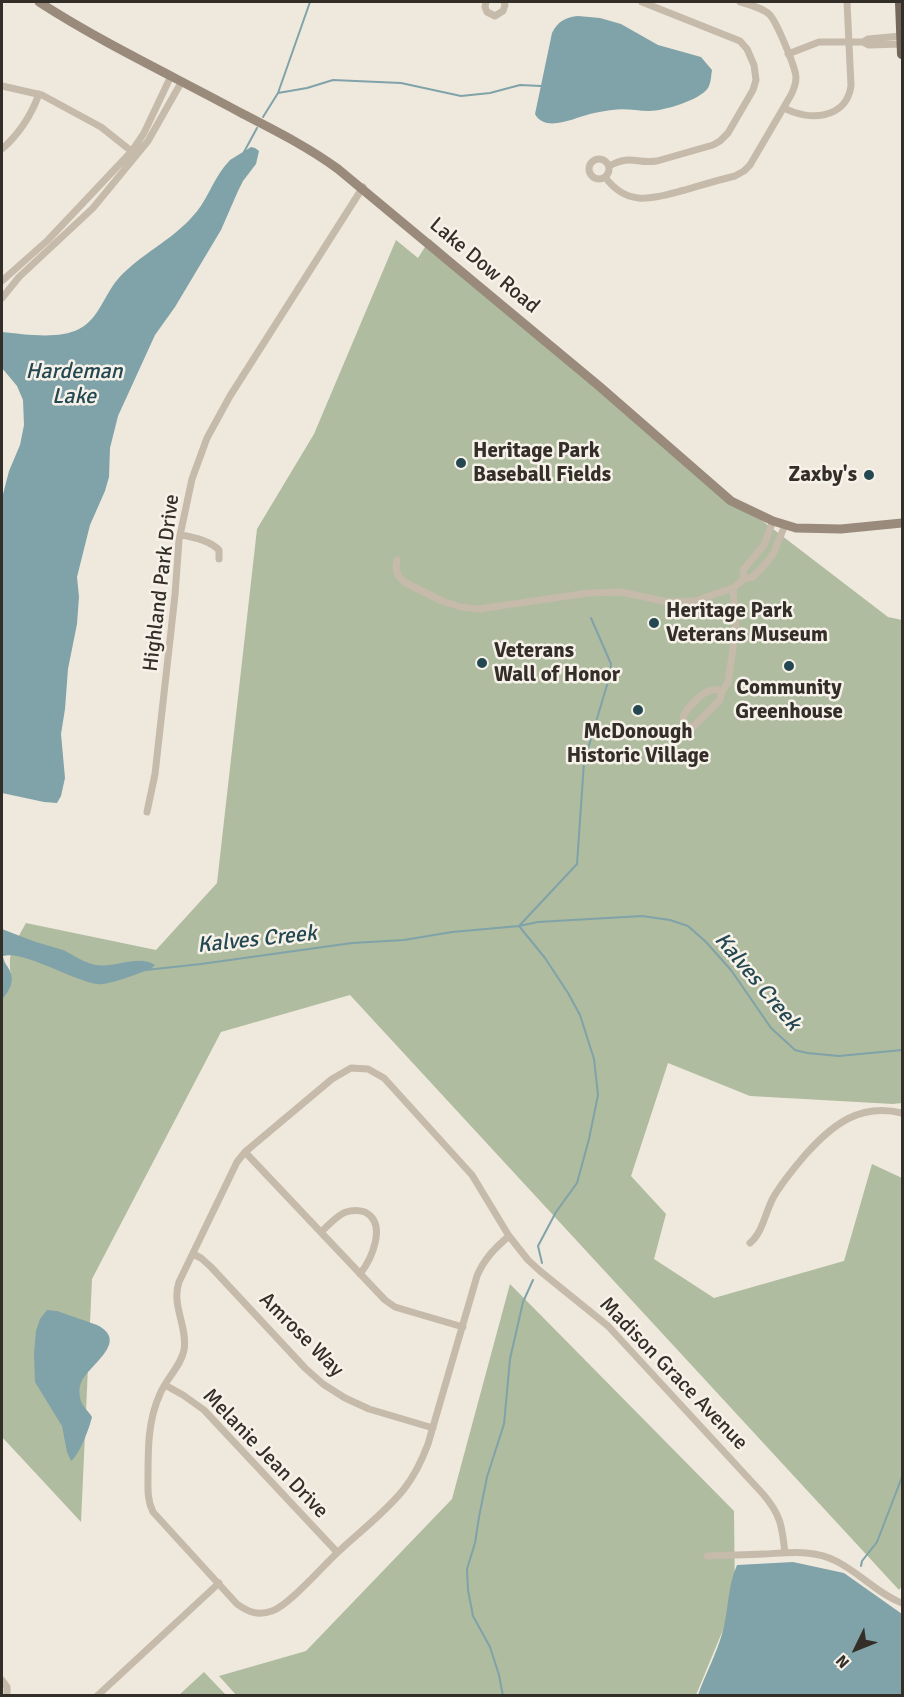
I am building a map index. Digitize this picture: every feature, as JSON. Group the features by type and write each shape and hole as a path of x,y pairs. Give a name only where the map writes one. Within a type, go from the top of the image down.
{"main road":[{"path":"900,2 902,44"}],"street":[{"name":"Lake Dow Road","path":"39,2 320,156 363,187 599,386 731,501 773,521 796,528 830,530 901,523"},
{"path":"486,2 487,12 495,16 503,11 504,2"},
{"path":"609,166 625,159 657,161 717,143 728,133 756,82 755,68 747,49 740,41 642,2"},
{"path":"605,177 623,194 650,199 737,175 750,165 784,108 796,79 772,18 755,4 740,2"},
{"path":"784,108 796,114 808,116 830,113 842,105 848,96 851,86 847,2"},
{"path":"788,54 819,42 849,43 868,39 902,44"},
{"path":"2,298 23,273 88,214 134,153 171,76"},
{"path":"2,281 48,240 153,133 182,81"},
{"path":"2,86 39,94 101,127 134,153"},
{"path":"2,149 25,124 39,94"},
{"path":"594,160 605,161 609,166 605,177 599,179 593,177 589,170 594,160"},
{"name":"Highland Park Drive","path":"147,812 155,774 181,535 192,479 207,438 230,396 363,187"},
{"path":"744,579 743,570 764,545 773,521"},
{"path":"397,560 398,575 407,584 442,601 461,607 479,609 588,593 621,592 668,602 695,601 733,588 744,579 753,577 768,561 785,525"},
{"path":"181,535 214,544 219,550 219,559"},
{"path":"765,542 776,547"},
{"path":"685,735 720,700 728,683 736,627 733,588"},
{"path":"692,729 683,717 686,713 704,693 715,690 722,692"},
{"name":"Madison Grace Avenue","path":"509,1236 493,1250 481,1268 434,1428 422,1460 404,1488 387,1507 286,1602 269,1612 257,1614 244,1609 158,1518 149,1505 149,1437 154,1410 183,1353 184,1336 176,1294 179,1282 233,1170 245,1152 342,1072 351,1068 368,1069 384,1078 472,1175 509,1236 528,1260 608,1326 763,1494 779,1517 785,1553"},
{"path":"750,1243 757,1235 771,1201 789,1173 830,1130 851,1116 885,1110 903,1113"},
{"path":"245,1152 385,1300 395,1307 463,1327"},
{"path":"321,1232 347,1211 358,1210 371,1217 375,1225 376,1239 369,1261 360,1274"},
{"name":"Amrose Way","path":"193,1254 211,1267 305,1368 323,1384 369,1409 434,1428"},
{"name":"Melanie Jean Drive","path":"165,1385 208,1414 337,1552"},
{"path":"707,1556 808,1552 828,1557 851,1570 887,1596 903,1603"},
{"path":"97,1695 219,1583"},
{"path":"2,1680 7,1687 7,1695"}],"green space":[{"path":"430,239 670,450 888,617 902,620 902,1103 750,1096 668,1063 631,1176 666,1214 654,1259 714,1298 844,1261 872,1164 902,1178 902,1586 899,1590 350,995 221,1032 92,1279 81,1522 2,1437 2,1000 9,989 11,980 12,950 26,923 156,950 217,883 257,529 314,434 396,240 418,258"},
{"path":"510,1284 734,1511 735,1601 696,1695 237,1696 219,1676 306,1651 452,1499"},
{"path":"204,1672 226,1695 179,1695"}],"water":[{"path":"578,16 600,18 621,24 658,45 701,57 712,70 708,88 690,101 663,109 612,110 560,123 546,123 540,120 535,114 552,33 563,20"},
{"name":"Hardeman Lake","path":"251,147 259,151 256,164 243,181 221,230 175,307 155,335 118,416 110,448 109,477 90,525 77,577 79,597 77,624 68,669 61,734 65,778 61,796 57,803 2,793 2,498 9,471 20,445 24,425 23,400 17,386 2,368 2,332 51,335 71,332 86,325 126,270 184,226 197,211 230,160"},
{"path":"2,929 63,950 96,965 141,961 155,965 151,969 124,979 97,984 75,978 23,957 3,956 12,982 2,1000"},
{"path":"47,1310 57,1311 97,1325 106,1332 110,1339 104,1354 80,1385 81,1400 92,1417 81,1447 71,1461 62,1426 35,1382 36,1331 40,1319"},
{"path":"793,1562 844,1573 902,1614 902,1695 698,1695 722,1634 731,1582 737,1565"}],"waterway":[{"path":"263,117 278,93 310,2"},
{"path":"278,93 307,88 333,80 401,83 461,96 490,93 520,85 541,86"},
{"path":"244,152 257,128"},
{"name":"Kalves Creek","path":"519,926 577,864 584,762 610,675 611,664 591,618"},
{"name":"Kalves Creek","path":"146,970 538,922 642,916 670,920 688,926 731,970 771,1028 795,1050 839,1056 902,1050"},
{"path":"519,926 545,958 580,1015 594,1059 598,1095 577,1183 556,1212 538,1246 542,1263"},
{"path":"902,1146 902,1164"},
{"path":"503,1696 490,1647 473,1616 467,1569 475,1543 487,1477 504,1424 510,1359 523,1302 533,1280"},
{"path":"861,1566 862,1561 877,1542 902,1477"}],"place":[{"name":"Heritage Park Baseball Fields","path":"461,463"},
{"name":"Zaxby's","path":"869,475"},
{"name":"Heritage Park Veterans Museum","path":"654,623"},
{"name":"Veterans Wall of Honor","path":"482,663"},
{"name":"Community Greenhouse","path":"789,666"},
{"name":"McDonough Historic Village","path":"638,710"}]}
